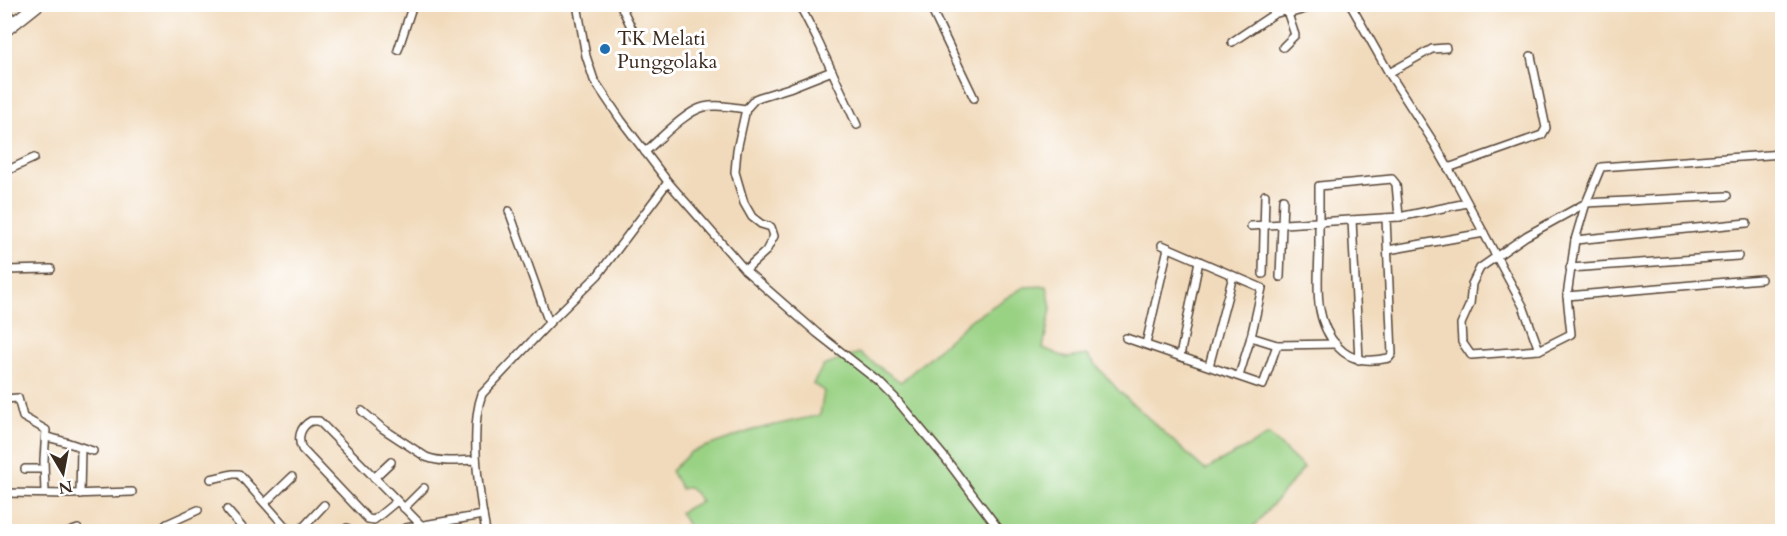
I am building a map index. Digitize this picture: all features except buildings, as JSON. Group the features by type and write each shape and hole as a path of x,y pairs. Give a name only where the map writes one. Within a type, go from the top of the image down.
{"highway":[{"path":"9,26 39,4"}],"street":[{"path":"398,50 413,4"},
{"path":"576,4 586,56 594,80 668,182 746,270 817,333 878,381 945,458 1001,531"},
{"path":"620,4 635,35"},
{"path":"799,4 857,125"},
{"path":"929,4 974,98"},
{"path":"1232,42 1274,14 1282,11 1288,14 1322,4"},
{"path":"1350,4 1484,233 1526,313 1539,350"},
{"path":"4,8 9,26"},
{"path":"1283,46 1295,35 1288,14"},
{"path":"1389,74 1432,49 1446,48"},
{"path":"1448,168 1545,132 1531,56"},
{"path":"746,270 766,251 774,236 771,227 756,221 748,212 735,172 736,150 746,109 755,99 832,71"},
{"path":"645,153 696,110 708,106 746,109"},
{"path":"1727,196 1586,203 1526,236 1480,268 1472,284 1470,304 1461,324 1462,342 1471,355 1539,350 1571,334 1567,296 1575,240 1586,203 1601,167 1782,154"},
{"path":"4,172 34,158"},
{"path":"1386,218 1392,354 1389,358 1359,360 1351,357 1336,344 1327,333 1322,321 1318,294 1319,186 1392,179 1396,184 1399,217"},
{"path":"486,531 477,460 477,407 482,394 598,274 668,182"},
{"path":"1263,274 1265,195"},
{"path":"1280,278 1283,199"},
{"path":"1251,226 1399,217 1467,203"},
{"path":"509,211 549,323"},
{"path":"1352,220 1359,360"},
{"path":"1575,240 1747,223"},
{"path":"1388,250 1484,233"},
{"path":"1146,344 1165,246 1262,288 1239,376"},
{"path":"1570,268 1738,256"},
{"path":"1180,356 1199,261"},
{"path":"4,270 51,270"},
{"path":"1209,366 1233,276"},
{"path":"1567,296 1761,279"},
{"path":"1251,337 1276,345 1336,344"},
{"path":"1126,338 1263,384 1276,345"},
{"path":"4,399 19,399 22,416 46,429 45,493"},
{"path":"362,411 382,428 434,460 477,460"},
{"path":"397,501 374,520 368,519 302,449 299,439 302,428 311,421 319,422 421,525"},
{"path":"46,437 69,441 81,448 93,451"},
{"path":"80,494 81,448"},
{"path":"374,478 390,462"},
{"path":"25,469 44,469"},
{"path":"211,479 239,474 290,531"},
{"path":"265,503 292,477"},
{"path":"404,508 424,488"},
{"path":"4,493 132,492"},
{"path":"299,531 324,505"},
{"path":"158,531 167,524 198,510"},
{"path":"227,510 246,531"},
{"path":"395,531 483,515"}],"green space":[{"path":"1047,286 1051,309 1043,348 1067,358 1087,355 1119,391 1205,470 1269,435 1304,468 1249,532 691,531 680,512 701,501 689,487 681,489 671,471 691,452 753,430 820,415 824,391 813,384 823,366 859,353 901,382 972,319 1024,287"}],"place":[{"name":"TK Melati Punggolaka","path":"605,49"}]}
